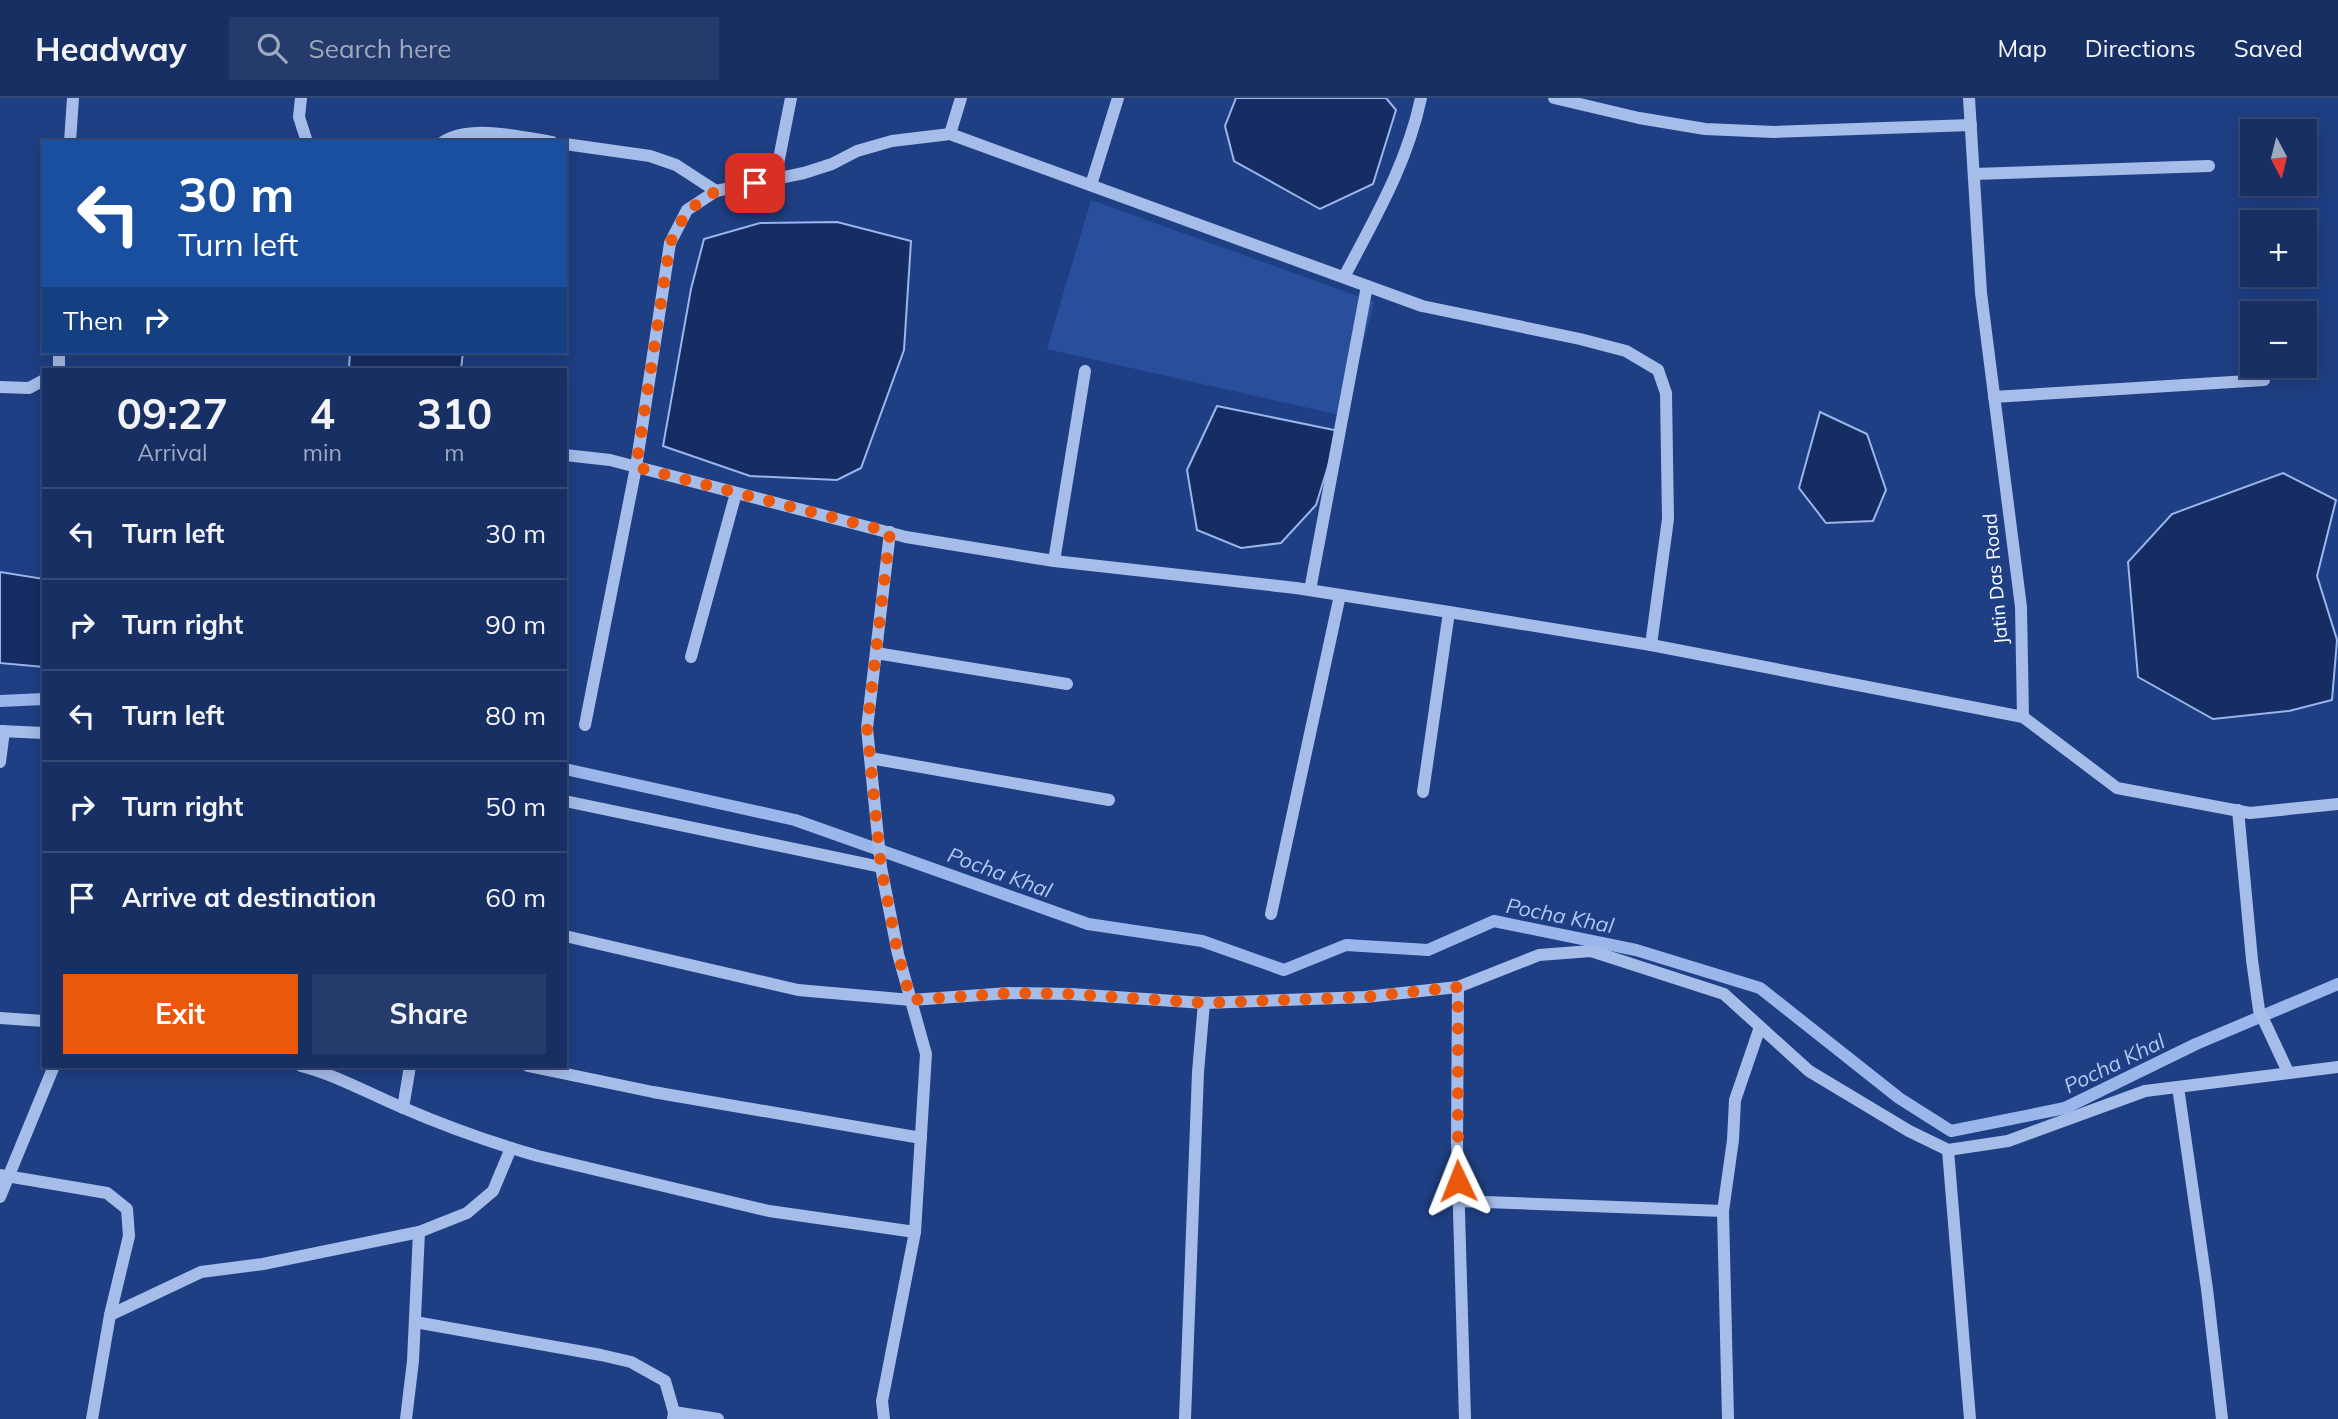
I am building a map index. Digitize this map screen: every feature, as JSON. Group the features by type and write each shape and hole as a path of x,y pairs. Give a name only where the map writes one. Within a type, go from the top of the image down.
{"street":[{"path":"70,140 73,98"},
{"path":"302,98 299,117 306,140"},
{"path":"775,179 791,98"},
{"path":"950,134 961,98"},
{"path":"1091,185 1118,98"},
{"path":"1344,278 1402,165 1421,98"},
{"path":"1554,98 1639,118 1705,129 1774,132 1970,125"},
{"name":"Jatin Das Road","path":"1969,98 1981,293 2021,607 2023,717"},
{"path":"446,140 470,133 509,134 541,140"},
{"path":"585,725 636,467 670,243 687,211 716,191 813,170 857,151 892,142 950,134 1422,306 1626,351 1658,370 1666,393 1668,519 1651,645"},
{"path":"567,144 650,156 676,165 716,191"},
{"path":"1974,174 2209,166"},
{"path":"1310,590 1367,286"},
{"path":"1054,561 1085,371"},
{"path":"1994,397 2264,380"},
{"path":"0,387 29,388 42,381"},
{"path":"567,455 610,460 890,532 1054,561 1340,594 1651,645 2023,717 2117,788 2250,813 2338,804"},
{"path":"691,657 736,493"},
{"path":"884,1419 882,1401 915,1232 926,1054 898,954 881,864 867,728 890,532"},
{"path":"1271,914 1340,594"},
{"path":"1423,792 1449,612"},
{"path":"876,653 1067,684"},
{"path":"0,762 2,731 42,733"},
{"path":"870,758 1109,800"},
{"path":"567,801 881,864"},
{"path":"2238,810 2259,1010 2288,1072"},
{"path":"567,936 798,990 911,1000 1009,993 1071,994 1204,1003 1365,997 1458,987 1539,955 1591,951 1724,994 1809,1071 1909,1131 1948,1150 2008,1141 2145,1091 2338,1067"},
{"path":"1458,987 1457,1142 1465,1419"},
{"path":"1185,1419 1198,1072 1204,1003"},
{"path":"0,1018 42,1021"},
{"path":"1728,1419 1723,1212 1733,1140 1735,1100 1760,1027"},
{"path":"0,1197 4,1175 53,1068"},
{"path":"310,1068 404,1108 511,1148 769,1211 915,1232"},
{"path":"404,1108 410,1068"},
{"path":"538,1068 653,1092 921,1138"},
{"path":"2178,1087 2207,1289 2222,1419"},
{"path":"110,1315 201,1272 263,1264 419,1232 467,1213 493,1191 511,1148"},
{"path":"1948,1150 1970,1419"},
{"path":"4,1175 107,1193 127,1209 129,1236 110,1315 92,1419"},
{"path":"1458,1201 1723,1212"},
{"path":"406,1419 415,1322 419,1232"},
{"path":"415,1322 631,1362 665,1381 674,1415 719,1419"}],"shaded area":[{"path":"1236,98 1386,98 1396,110 1373,184 1320,209 1234,161 1225,126"},
{"path":"1091,200 1374,302 1344,416 1047,349"},
{"path":"837,222 911,241 904,350 861,468 837,480 750,476 663,446 691,289 704,239 760,223"},
{"path":"350,354 463,354 461,368 349,368"},
{"path":"1217,406 1339,431 1316,505 1281,543 1241,548 1197,530 1187,470"},
{"path":"1820,412 1867,434 1886,490 1873,521 1826,523 1799,488"},
{"path":"2283,473 2336,500 2317,576 2337,640 2332,700 2289,711 2213,719 2138,677 2128,562 2172,514"},
{"path":"0,572 42,579 42,667 0,663"}],"waterway":[{"name":"Pocha Khal","path":"0,701 42,699"},
{"name":"Pocha Khal","path":"567,769 795,820 1088,924 1202,941 1284,970 1346,945 1428,950 1494,921 1636,950 1760,988 1899,1098 1951,1131 2065,1108 2196,1044 2338,984"}],"route":[{"path":"755,183 716,191 687,211 670,243 636,467 890,532 867,728 881,867 898,954 911,1000 1009,993 1071,994 1204,1003 1365,997 1458,987 1458,1181"}]}
